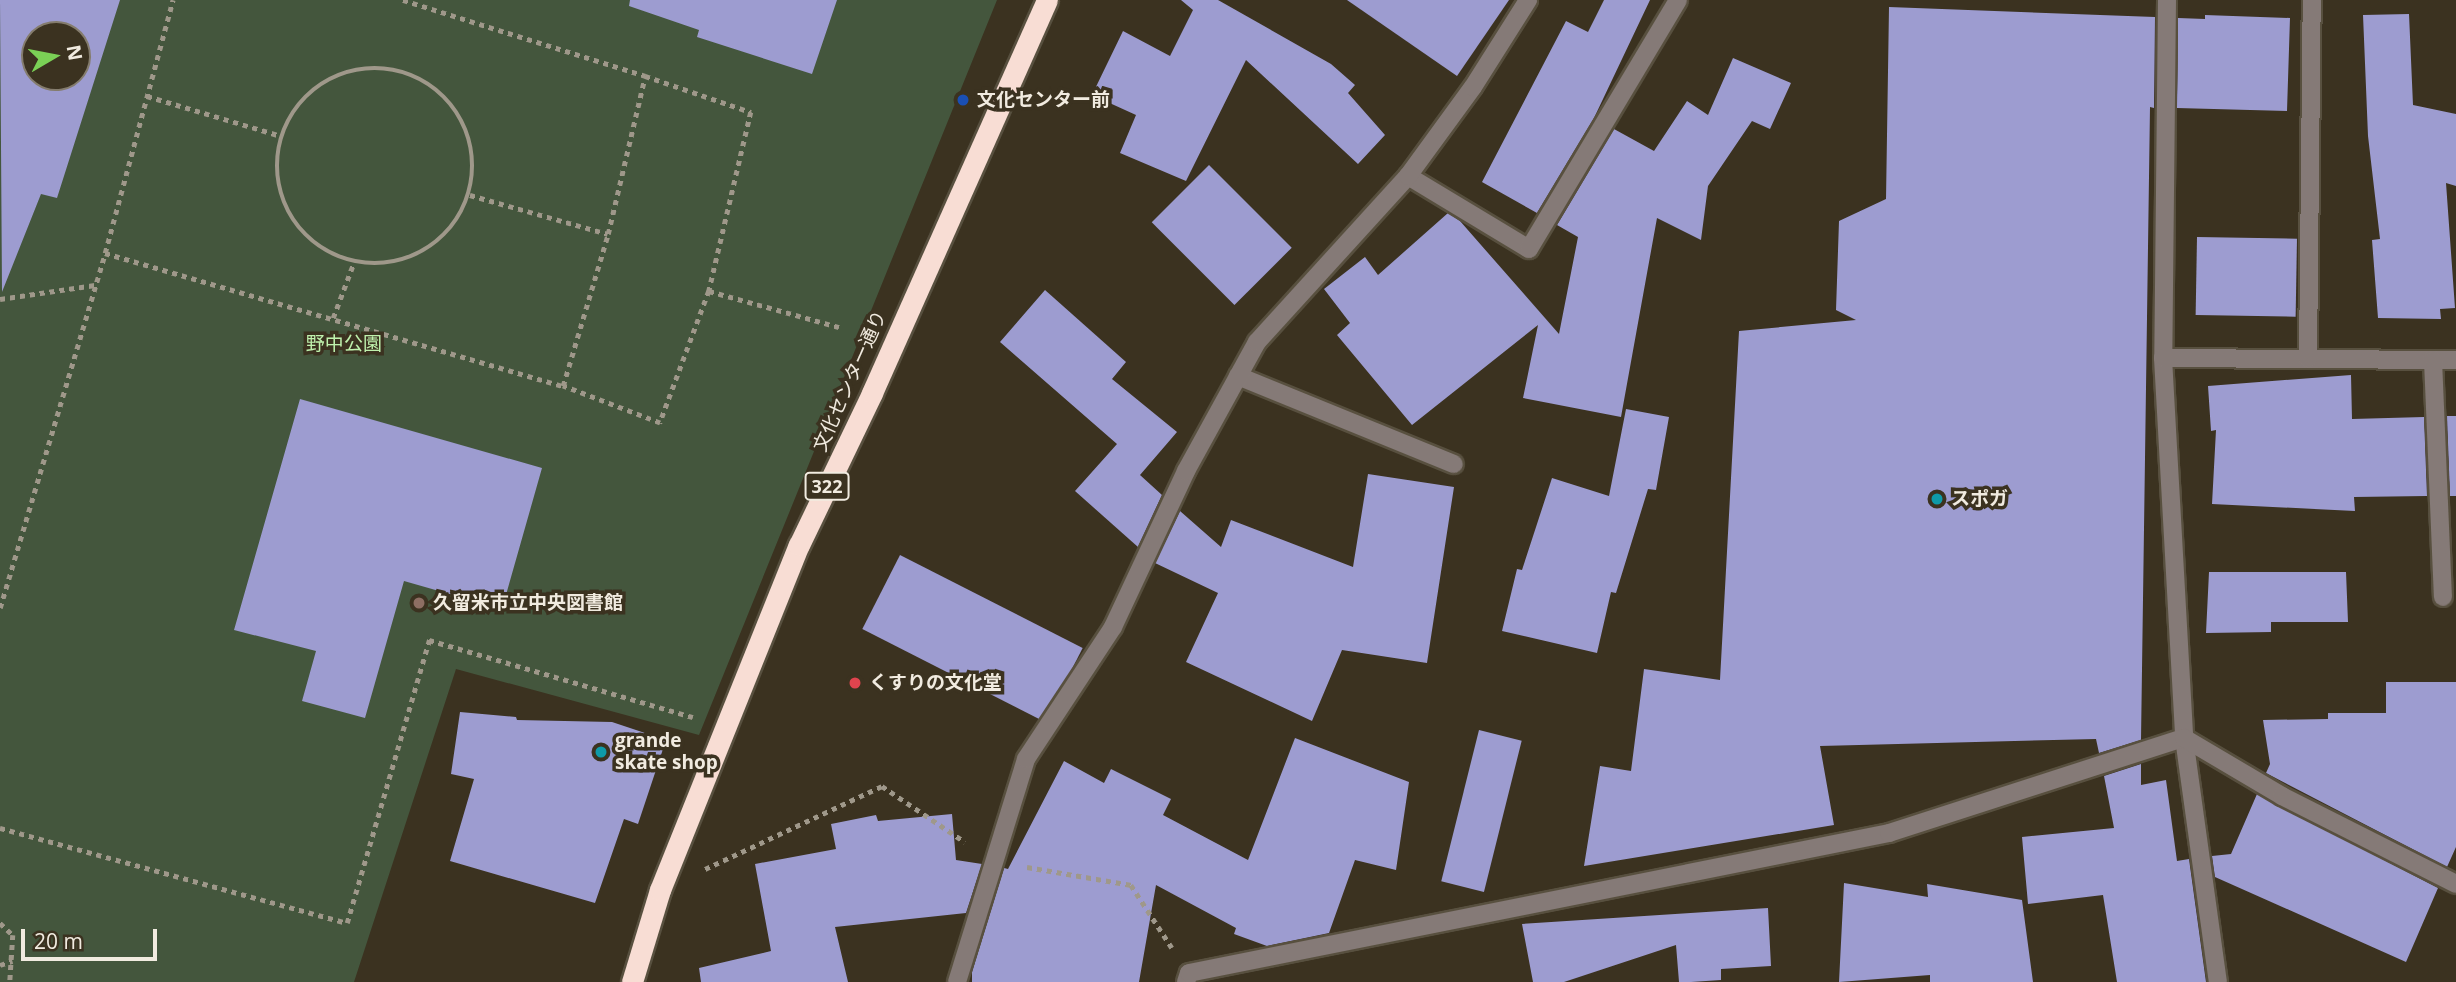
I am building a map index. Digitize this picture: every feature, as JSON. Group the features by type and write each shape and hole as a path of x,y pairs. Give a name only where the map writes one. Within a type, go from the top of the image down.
{"highway":[{"name":"文化センター通り","path":"632,982 660,890 799,545 872,393 1047,0"}],"street":[{"path":"957,982 1027,759 1113,628 1186,471 1257,342 1408,176 1473,87 1528,0"},
{"path":"1408,176 1529,249 1678,0"},
{"path":"2167,0 2163,358 2184,738 2218,982"},
{"path":"2308,359 2312,0"},
{"path":"2163,358 2456,360"},
{"path":"2433,360 2443,597"},
{"path":"1238,376 1454,464"},
{"path":"1187,978 1889,833 2184,738 2282,796 2456,884"}],"path":[{"path":"0,608 105,253 173,0"},
{"path":"105,253 563,386 660,423 709,291 751,112 403,0"},
{"path":"371,66 402,71 431,84 454,105 468,132 475,164 470,195 455,225 431,249 399,263 365,265 333,256 304,236 286,208 277,175 281,136 292,112 313,89 340,73 371,66"},
{"path":"563,386 608,234 645,76"},
{"path":"147,96 281,136"},
{"path":"470,195 608,234"},
{"path":"333,318 354,262"},
{"path":"0,299 95,285"},
{"path":"709,291 839,327"},
{"path":"0,828 346,923 429,640 694,718"},
{"path":"660,890 882,786 995,862 1131,885 1187,978"},
{"path":"0,923 13,934 10,982"},
{"path":"0,965 12,961"}],"green space":[{"name":"野中公園","path":"0,0 997,0 699,735 456,669 354,982 0,982"}],"building":[{"path":"0,0 120,0 57,198 41,194 2,292"},
{"path":"630,0 837,0 812,74 697,37 699,30 629,6"},
{"path":"1181,0 1218,0 1331,64 1355,85 1348,93 1385,135 1358,164 1246,60 1186,181 1120,153 1136,115 1092,95 1123,31 1170,56 1193,10"},
{"path":"1347,0 1509,0 1457,76"},
{"path":"1604,0 1650,0 1594,118 1537,213 1482,182 1566,21 1588,32"},
{"name":"スポガ","path":"1889,7 2155,17 2154,108 2150,107 2141,740 2099,753 2096,739 1820,746 1834,825 1584,866 1600,766 1631,771 1644,669 1720,680 1739,331 1856,320 1836,310 1839,221 1886,199"},
{"path":"2409,14 2413,105 2456,114 2456,186 2446,183 2455,308 2440,309 2441,319 2378,318 2372,240 2380,239 2368,136 2363,15"},
{"path":"2205,15 2290,18 2287,111 2177,108 2178,18 2205,19"},
{"path":"1733,58 1791,83 1770,129 1752,121 1708,186 1701,240 1657,218 1621,417 1523,398 1538,325 1412,425 1337,335 1350,323 1324,289 1365,257 1378,275 1448,213 1460,221 1559,334 1578,237 1557,225 1614,129 1654,151 1687,101 1708,115"},
{"path":"1209,165 1292,248 1234,305 1152,222"},
{"path":"2197,237 2297,239 2296,317 2196,315"},
{"path":"1045,290 1126,362 1112,379 1177,432 1140,475 1162,495 1138,547 1075,491 1117,444 1000,342"},
{"path":"2351,375 2352,419 2424,417 2427,496 2354,497 2355,511 2212,504 2216,430 2211,431 2208,386"},
{"path":"300,399 542,468 502,609 404,581 365,718 302,701 316,651 234,630"},
{"path":"1626,409 1669,417 1656,490 1648,489 1616,593 1611,592 1597,653 1502,631 1517,569 1522,570 1552,478 1609,496"},
{"path":"2447,416 2456,416 2456,496 2450,496"},
{"path":"1368,474 1454,487 1427,663 1342,650 1312,721 1186,662 1218,593 1155,563 1180,511 1221,547 1231,520 1353,567"},
{"path":"900,555 1083,648 1045,722 862,629"},
{"path":"2209,572 2346,572 2348,622 2271,622 2271,632 2206,633"},
{"path":"2386,682 2456,682 2456,847 2447,867 2266,773 2270,764 2263,720 2328,719 2328,713 2386,713"},
{"path":"460,712 516,717 517,720 612,722 666,740 638,824 624,819 595,903 450,861 474,779 451,774"},
{"path":"1479,730 1522,741 1484,892 1441,881"},
{"path":"1295,738 1409,782 1396,870 1355,860 1329,933 1267,946 1234,934 1236,928 1156,885 1139,982 972,982 972,972 1004,868 1008,869 1064,761 1104,783 1111,769 1171,799 1163,815 1248,860"},
{"path":"2141,764 2141,785 2166,780 2177,861 2189,859 2206,982 2117,982 2103,895 2028,904 2022,837 2114,828 2104,776"},
{"path":"2257,794 2438,888 2406,962 2215,877 2212,856 2231,854"},
{"path":"952,814 956,860 982,864 966,913 835,927 848,982 701,982 699,968 771,951 755,864 836,849 831,824 876,815 878,821"},
{"path":"1844,883 1928,897 1927,884 2022,900 2033,982 1930,982 1930,975 1839,982"},
{"path":"1768,908 1771,966 1721,969 1721,980 1691,982 1679,982 1676,945 1564,982 1533,982 1522,924"}],"place":[{"name":"文化センター前","path":"963,100"},
{"name":"スポガ","path":"1937,499"},
{"name":"久留米市立中央図書館","path":"419,603"},
{"name":"くすりの文化堂","path":"855,683"},
{"name":"grande skate shop","path":"601,752"}]}
